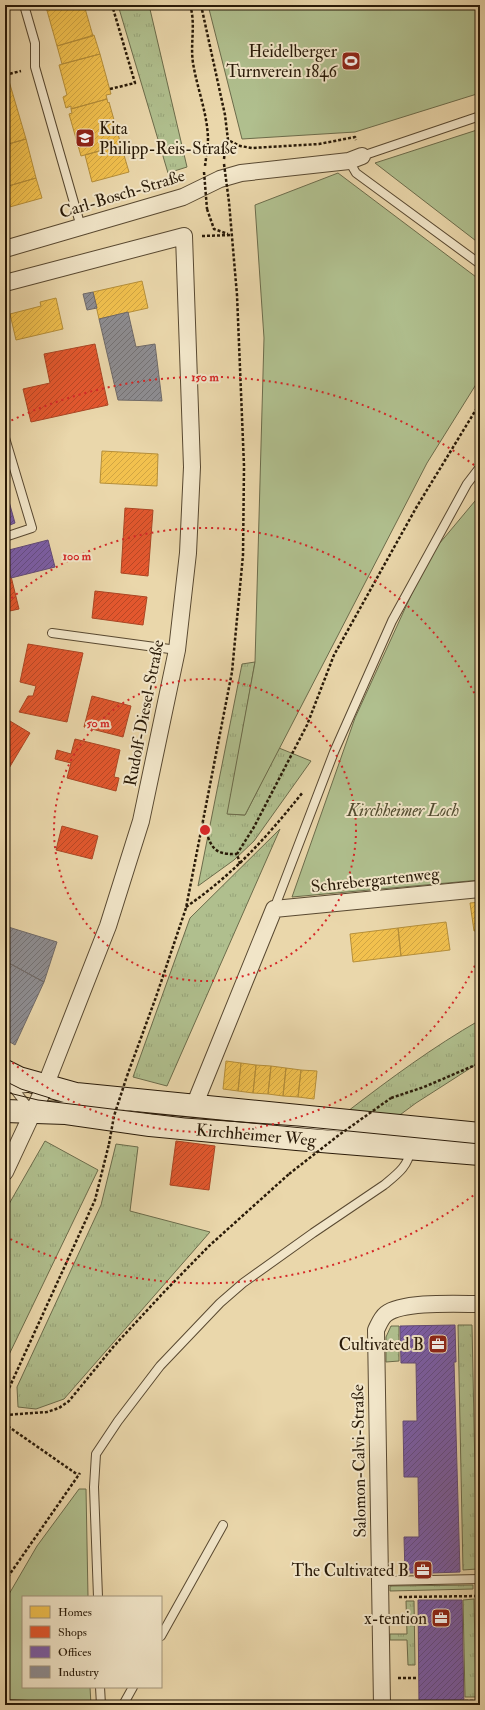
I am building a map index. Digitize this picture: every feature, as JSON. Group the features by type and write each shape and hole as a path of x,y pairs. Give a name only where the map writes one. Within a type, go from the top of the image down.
{"street":[{"name":"Carl-Bosch-Straße","path":"5,249 183,197 220,179 241,173 356,158"},
{"path":"5,283 184,236"},
{"name":"Rudolf-Diesel-Straße","path":"5,1172 46,1084 108,926 141,821 178,650 188,553 192,467 184,236"},
{"name":"Schrebergartenweg","path":"274,909 480,889"},
{"name":"Kirchheimer Weg","path":"194,1106 274,909"},
{"name":"Kirchheimer Weg","path":"10,1080 19,1078 46,1084 76,1094 480,1134"},
{"name":"Kirchheimer Weg","path":"5,1111 66,1113 150,1125 480,1154"},
{"name":"Salomon-Calvi-Straße","path":"382,1705 376,1330 381,1320 395,1309 419,1305 480,1304"}],"lane":[{"path":"24,5 35,43 35,67 81,227"},
{"name":"Carl-Bosch-Straße","path":"356,158 480,116"},
{"path":"356,158 356,173 480,264"},
{"path":"5,438 32,528 5,536"},
{"path":"274,909 334,752 392,621 467,484 480,467"},
{"path":"52,633 178,650"},
{"path":"5,1086 10,1080 32,1112"},
{"path":"98,1596 94,1487 96,1454 118,1421 160,1366 220,1303 267,1265 384,1185 400,1172 410,1158 410,1149"},
{"path":"162,1634 222,1525"},
{"path":"380,1581 480,1579"},
{"path":"100,1688 101,1705"},
{"path":"123,1705 132,1688"},
{"path":"5,1704 28,1705"}],"path":[{"path":"110,89 135,83 112,5"},
{"path":"190,5 192,11 193,31 192,62 205,112 208,139 204,172 207,209 214,229 231,235"},
{"path":"5,1397 95,1200 109,1144 114,1116 126,1076 156,997 186,908 232,672 243,555 244,466 242,377 237,295 229,202 224,164 224,153 228,140 225,115 201,5"},
{"path":"228,140 240,146 252,148 319,144 355,137 356,158"},
{"path":"184,236 231,235"},
{"path":"240,864 237,854 254,827 307,725 334,655 416,508 480,403"},
{"path":"186,908 211,890 240,864 273,830 306,788"},
{"path":"203,823 211,846 223,854 237,854"},
{"path":"5,1415 47,1412 58,1408 69,1401 114,1346 165,1291 210,1246 290,1174 339,1135 391,1098 424,1087 480,1063"},
{"path":"5,1422 9,1427 78,1474"},
{"path":"5,1581 78,1474 96,1454"},
{"path":"380,1597 480,1596"},
{"path":"465,1701 480,1701"}],"green space":[{"path":"118,5 149,5 187,167 168,173"},
{"name":"Heidelberger Turnverein 1846","path":"208,5 480,5 480,93 355,132 242,139"},
{"path":"480,129 480,244 375,163"},
{"path":"338,173 480,280 480,378 427,463 245,815 227,814 255,662 264,338 255,205"},
{"name":"Kirchheimer Loch","path":"480,495 480,880 292,897 355,718 429,556"},
{"path":"255,662 228,814 245,815 279,748 311,761 254,841 234,860 198,886 242,664"},
{"path":"280,829 167,1086 133,1077 190,918"},
{"path":"480,1020 480,1062 416,1103 385,1126 348,1111 412,1063"},
{"path":"45,1141 98,1170 5,1363 5,1211"},
{"path":"116,1144 138,1147 130,1211 210,1232 64,1399 36,1409 18,1407 17,1387 101,1205"},
{"path":"458,1325 472,1325 477,1569 463,1570"},
{"path":"391,1326 399,1326 399,1361 386,1362 386,1337"},
{"path":"79,1489 86,1489 88,1596 22,1596 22,1688 90,1688 91,1705 5,1705 5,1601 37,1546"},
{"path":"473,1585 473,1589 390,1591 390,1586"},
{"path":"474,1599 476,1697 465,1697 463,1600"},
{"path":"406,1601 414,1601 415,1665 408,1665 407,1640 390,1640 390,1634 407,1634"}],"building: Homes":[{"path":"52,5 84,5 93,36 57,46 46,7"},
{"path":"94,35 100,54 62,64 57,46"},
{"path":"100,54 111,94 106,95 107,99 71,109 71,106 66,108 63,97 67,95 59,65"},
{"path":"9,81 26,139 5,145 5,83"},
{"path":"107,99 121,145 81,156 69,114 72,113 71,109"},
{"path":"26,139 36,178 5,187 5,145"},
{"path":"121,145 129,172 92,182 85,155"},
{"path":"36,178 42,198 6,208 5,187"},
{"path":"142,281 148,308 99,319 93,292"},
{"path":"56,298 63,329 16,340 10,314 41,306 40,302"},
{"path":"102,451 158,454 157,486 100,483"},
{"path":"480,902 480,930 474,931 470,903"},
{"path":"446,922 450,950 401,956 398,928"},
{"path":"398,928 401,956 353,962 350,934"},
{"path":"226,1061 241,1063 238,1091 223,1089"},
{"path":"241,1063 256,1065 253,1093 238,1091"},
{"path":"256,1065 271,1066 268,1094 253,1093"},
{"path":"271,1066 286,1068 283,1096 268,1094"},
{"path":"286,1068 301,1070 298,1097 283,1096"},
{"path":"301,1070 317,1071 314,1099 298,1097"}],"building: Shops":[{"path":"95,344 108,405 31,422 23,389 50,383 44,354"},
{"path":"125,508 153,510 148,576 121,573"},
{"path":"8,564 19,609 5,612 5,565"},
{"path":"95,591 147,597 143,625 92,618"},
{"path":"28,644 83,653 67,722 19,712 28,696 33,696 36,686 20,682"},
{"path":"92,696 131,706 123,737 84,727"},
{"path":"5,718 30,733 5,775"},
{"path":"75,739 120,750 114,777 119,778 116,791 67,778 71,763 55,759 57,750 71,754"},
{"path":"62,826 98,836 92,859 56,850"},
{"path":"176,1141 215,1146 209,1190 170,1185"}],"building: Offices":[{"path":"5,487 15,523 5,527"},
{"path":"48,540 55,567 11,578 5,551"},
{"path":"455,1325 456,1362 454,1362 460,1572 432,1573 432,1575 419,1576 419,1573 405,1573 404,1537 419,1537 418,1477 404,1477 403,1421 417,1421 416,1363 401,1363 400,1326"},
{"path":"418,1600 462,1600 464,1705 419,1705"}],"building: Industry":[{"path":"93,292 97,308 87,310 83,294"},
{"path":"128,312 136,347 155,344 162,401 118,400 99,319"},
{"path":"5,926 57,942 44,982 5,961"},
{"path":"5,961 44,982 15,1045 5,1039"}],"tram line":[{"path":"5,1081 21,1089 50,1098"},
{"path":"5,1092 38,1100 185,1118 298,1126 480,1144"}],"place":[{"name":"Heidelberger Turnverein 1846","path":"351,61"},
{"name":"Kita Philipp-Reis-Straße","path":"85,138"},
{"name":"Cultivated B","path":"438,1344"},
{"name":"The Cultivated B","path":"423,1570"},
{"name":"x-tention","path":"441,1618"}]}
